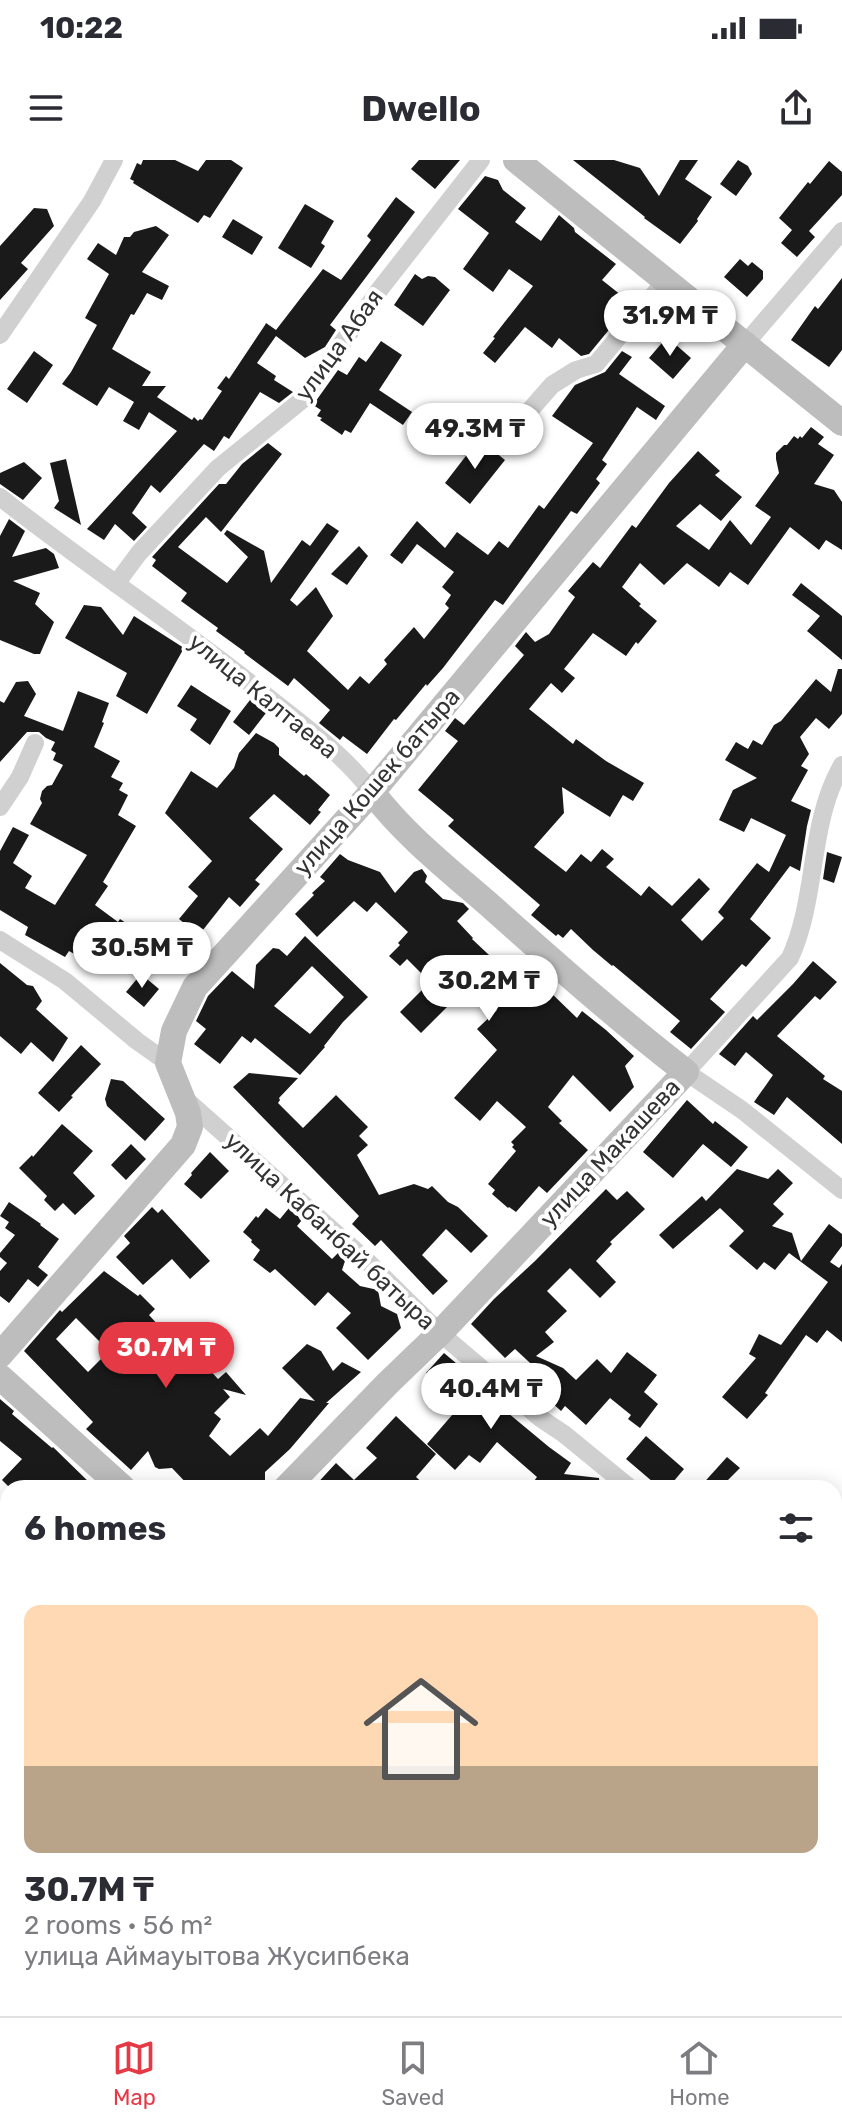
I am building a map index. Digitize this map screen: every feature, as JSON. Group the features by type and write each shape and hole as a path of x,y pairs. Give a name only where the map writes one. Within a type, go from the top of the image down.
{"street":[{"path":"0,335 92,201 114,160"},
{"name":"улица Абая","path":"116,584 139,553 218,468 302,400 380,289 481,160"},
{"path":"516,160 842,423"},
{"name":"улица Кошек батыра","path":"168,1063 174,1031 195,987 372,792 842,231"},
{"path":"531,409 552,385 576,370 596,364 666,280"},
{"name":"улица Калтаева","path":"0,497 231,667 297,720 361,778 388,813 619,1019 686,1072 742,1110 842,1190"},
{"path":"0,807 20,777 35,743"},
{"name":"улица Макашева","path":"294,1480 440,1333 790,958 803,920 827,802 842,765"},
{"path":"0,940 65,981 168,1063 188,1113 190,1127 183,1145 0,1355"},
{"name":"улица Кабанбай батыра","path":"180,1095 368,1262 440,1333 540,1418 620,1480"},
{"path":"0,1377 114,1480"}],"building":[{"path":"143,160 175,160 198,171 206,160 231,160 243,168 210,218 204,215 198,223 133,183 130,179 137,163 141,165"},
{"path":"419,160 460,160 435,189 411,169"},
{"path":"573,160 614,160 640,168 659,196 680,160 698,160 685,179 712,197 680,244"},
{"path":"738,160 748,166 752,174 736,196 720,184"},
{"path":"829,161 842,172 842,195 809,231 815,237 797,257 781,243 792,230 779,218"},
{"path":"485,176 498,180 503,190 526,208 515,222 541,241 559,215 575,232 616,264 602,280 631,303 589,354 581,356 559,338 552,348 525,327 495,363 483,353 533,286 509,269 493,292 463,269 489,233 458,209"},
{"path":"396,197 415,212 330,325 336,330 325,347 305,358 276,336 257,363 276,376 274,380 293,392 279,403 260,392 229,439 224,436 214,451 204,444 160,493 151,485 132,513 147,527 134,541 115,524 104,540 87,529 177,431 149,412 139,430 123,421 134,402 109,387 97,406 62,384 97,325 85,318 109,274 87,259 98,243 116,255 124,237 130,237 134,232 156,226 169,235 142,272 169,286 162,300 147,293 134,315 131,314 112,349 151,372 142,386 166,386 157,397 198,421 202,420 222,391 217,388 226,376 229,379 266,323 276,330 323,269 341,280 371,240 367,236"},
{"path":"305,204 334,221 321,243 325,246 311,268 278,248"},
{"path":"34,208 47,209 54,226 21,263 28,269 0,300 0,246"},
{"path":"233,219 263,237 252,255 222,237"},
{"path":"740,259 748,266 752,262 763,271 763,279 747,297 724,277"},
{"path":"415,274 422,279 435,277 450,290 423,326 394,305"},
{"path":"842,278 842,350 829,367 791,340 815,306 818,309"},
{"path":"667,337 691,358 673,379 649,358"},
{"path":"381,341 402,355 379,390 412,412 403,425 370,403 351,433 345,430 342,435 320,420 322,418 317,416 321,410 313,405 338,370 347,375 359,357 366,362"},
{"path":"34,351 53,365 27,403 7,389"},
{"path":"622,351 632,357 619,374 665,406 656,420 637,407 602,460 607,464 596,479 600,483 577,514 571,511 503,605 495,600 443,668 394,719 367,754 343,736 340,740 319,723 330,710 294,678 288,686 216,631 218,628 181,601 187,593 152,566 156,560 152,557 219,484 226,484 242,464 268,443 282,454 221,532 206,517 178,547 227,583 248,557 224,534 227,530 264,551 271,583 302,540 310,546 327,523 339,531 290,600 297,606 316,587 333,616 307,651 348,690 360,676 369,684 387,664 384,660 414,627 424,639 449,608 445,604 451,595 442,587 454,572 417,544 402,564 390,555 417,521 445,548 457,532 488,555 499,541 508,548 539,505 544,509 593,443 552,416 575,385 605,372"},
{"path":"811,427 824,437 818,444 834,455 814,484 834,490 842,502 842,550 826,540 819,550 790,527 748,585 730,572 719,587 687,563 664,585 640,563 622,587 657,621 626,656 593,633 564,669 575,678 562,693 551,683 529,709 573,744 576,739 644,783 633,801 623,795 610,817 562,787 564,813 534,847 566,872 581,854 591,862 602,849 614,859 606,867 641,896 649,886 672,906 699,878 710,889 681,920 702,941 724,918 718,912 757,863 769,872 786,835 751,818 744,832 719,820 733,790 757,778 725,760 736,742 748,749 753,740 762,745 774,725 781,721 816,679 831,692 838,669 842,669 842,714 829,729 816,718 800,737 809,754 801,766 808,770 791,801 811,810 800,871 790,866 750,919 771,938 746,967 742,964 710,999 725,1012 691,1049 670,1032 680,1021 571,929 563,938 558,934 556,936 531,915 540,905 448,826 454,820 418,790 458,741 445,731 455,718 464,725 524,655 515,646 526,632 535,642 549,634 575,597 568,591 593,562 600,568 632,525 636,528 669,483 698,451 720,471 715,475 742,497 721,521 700,504 676,526 709,550 730,520 751,545 771,517 755,506 779,473 776,453 794,436 802,438"},
{"path":"479,439 505,460 470,504 445,483"},
{"path":"66,459 81,525 54,508 59,501 50,463"},
{"path":"24,462 42,478 23,500 0,484 0,473"},
{"path":"9,519 25,531 12,557 46,548 54,554 59,568 13,581 40,593 35,604 54,622 40,654 0,640 0,536"},
{"path":"359,546 368,556 347,585 331,574"},
{"path":"801,583 842,616 842,660 807,631 820,616 792,595"},
{"path":"84,605 101,607 123,635 134,616 184,648 147,714 116,696 127,673 65,638"},
{"path":"28,681 36,694 24,716 63,731 78,691 109,703 94,747 120,761 111,777 123,783 119,790 128,795 118,815 136,826 103,882 108,886 95,905 118,922 120,919 135,929 106,972 69,951 65,957 25,935 28,927 0,910 0,851 13,827 29,835 13,863 32,876 25,888 55,905 87,855 30,824 42,803 42,791 52,785 63,765 53,760 56,753 51,750 55,742 39,732 27,732 0,762 0,701 4,703 16,682"},
{"path":"191,685 231,711 210,745 190,730 197,719 177,706"},
{"path":"250,700 266,713 249,735 233,722"},
{"path":"256,733 274,743 279,748 279,755 330,795 310,825 274,794 249,818 283,849 255,880 260,884 240,907 229,897 199,935 179,919 198,896 188,887 212,861 165,813 191,771 217,788"},
{"path":"827,852 842,857 834,883 823,879"},
{"path":"340,854 380,872 395,893 414,872 422,869 427,876 425,882 443,899 463,903 469,909 457,921 537,1000 547,989 577,1018 582,1011 634,1056 625,1066 634,1087 610,1112 573,1075 548,1107 562,1121 559,1123 588,1150 547,1193 539,1186 516,1212 492,1194 495,1190 488,1184 516,1151 511,1142 526,1127 497,1101 480,1121 454,1098 497,1050 477,1029 497,1010 469,985 421,1033 400,1012 430,982 407,959 400,966 389,956 408,932 376,902 367,912 354,901 317,937 295,914 325,881 320,877"},
{"path":"305,936 368,997 343,1022 300,1075 255,1038 251,1043 242,1036 220,1064 194,1044 206,1029 196,1021 208,996 232,971 254,989 256,965 273,948 287,956","holes":["312,966 344,997 310,1034 274,1006"]},
{"path":"813,961 837,982 820,1000 815,996 777,1036 825,1076 823,1079 842,1091 842,1144 787,1097 774,1115 754,1102 773,1075 746,1052 735,1066 719,1054 753,1016 757,1020"},
{"path":"0,963 27,985 33,986 42,1001 36,1009 68,1038 53,1062 31,1042 21,1054 0,1036"},
{"path":"141,974 159,989 144,1007 126,992"},
{"path":"81,1045 101,1064 59,1112 38,1093"},
{"path":"249,1073 298,1078 278,1103 303,1128 336,1095 368,1127 359,1136 368,1145 357,1155 379,1195 414,1184 428,1189 432,1186 488,1236 471,1253 446,1229 422,1255 448,1281 433,1295 381,1240 375,1246 352,1224 359,1216 233,1087"},
{"path":"111,1079 123,1081 165,1119 145,1141 107,1106 105,1099"},
{"path":"687,1100 713,1124 715,1121 748,1147 731,1167 703,1144 673,1178 643,1152"},
{"path":"62,1124 93,1151 73,1173 95,1196 75,1215 63,1203 55,1211 44,1200 47,1196 19,1168"},
{"path":"131,1144 146,1159 126,1180 111,1165"},
{"path":"210,1152 229,1171 201,1199 184,1184"},
{"path":"737,1169 768,1179 778,1169 793,1183 773,1204 784,1214 772,1226 792,1233 801,1261 829,1224 842,1234 842,1246 830,1262 839,1268 842,1264 842,1342 827,1330 817,1343 806,1335 765,1393 768,1395 747,1419 722,1397 756,1358 749,1354 759,1334 781,1345 828,1282 789,1253 775,1270 764,1262 757,1270 729,1246 744,1231 720,1208 673,1249 659,1235 702,1196 706,1201"},
{"path":"606,1189 617,1200 627,1191 645,1209 610,1242 612,1244 596,1261 616,1282 600,1298 570,1268 547,1291 567,1311 545,1332 554,1342 536,1356 563,1368 576,1380 597,1359 611,1373 627,1352 657,1375 644,1392 658,1404 640,1428 628,1419 631,1415 610,1398 586,1425 565,1406 561,1411 549,1400 552,1395 536,1380 542,1374 515,1349 505,1358 471,1324"},
{"path":"9,1202 59,1239 38,1267 48,1275 38,1287 28,1279 9,1303 0,1296 0,1271 7,1263 0,1253 15,1235 5,1228 9,1222 0,1216"},
{"path":"152,1207 158,1213 162,1209 210,1261 190,1279 172,1259 143,1285 116,1257 130,1243 124,1236"},
{"path":"266,1208 280,1219 289,1208 302,1220 297,1226 332,1259 339,1252 346,1258 342,1270 360,1286 378,1290 381,1306 397,1314 401,1328 368,1360 336,1328 351,1313 328,1292 315,1306 275,1269 270,1273 253,1260 260,1250 243,1232"},
{"path":"104,1271 138,1296 140,1294 155,1309 149,1315 199,1370 205,1365 218,1379 226,1372 246,1395 223,1389 230,1397 214,1413 221,1419 209,1436 230,1456 260,1428 268,1436 300,1398 315,1401 282,1368 307,1344 321,1351 333,1371 342,1362 361,1372 326,1403 329,1403 290,1449 265,1472 265,1480 183,1480 172,1468 155,1467 148,1451 131,1470 86,1429 93,1422 24,1351 60,1310 62,1312","holes":["76,1318 109,1351 88,1372 56,1339"]},
{"path":"444,1353 475,1379 472,1383 571,1463 564,1474 599,1480 535,1480 537,1477 497,1442 480,1463 469,1455 455,1470 427,1444 453,1414 431,1396 429,1388 435,1382 426,1373"},
{"path":"0,1399 14,1411 12,1414 87,1480 2,1480 22,1459 0,1441"},
{"path":"396,1416 436,1454 416,1477 419,1480 354,1480 377,1458 366,1448"},
{"path":"646,1436 684,1469 675,1480 651,1480 626,1459"},
{"path":"727,1457 740,1468 728,1480 706,1480"},
{"path":"336,1463 354,1480 320,1480"}]}
